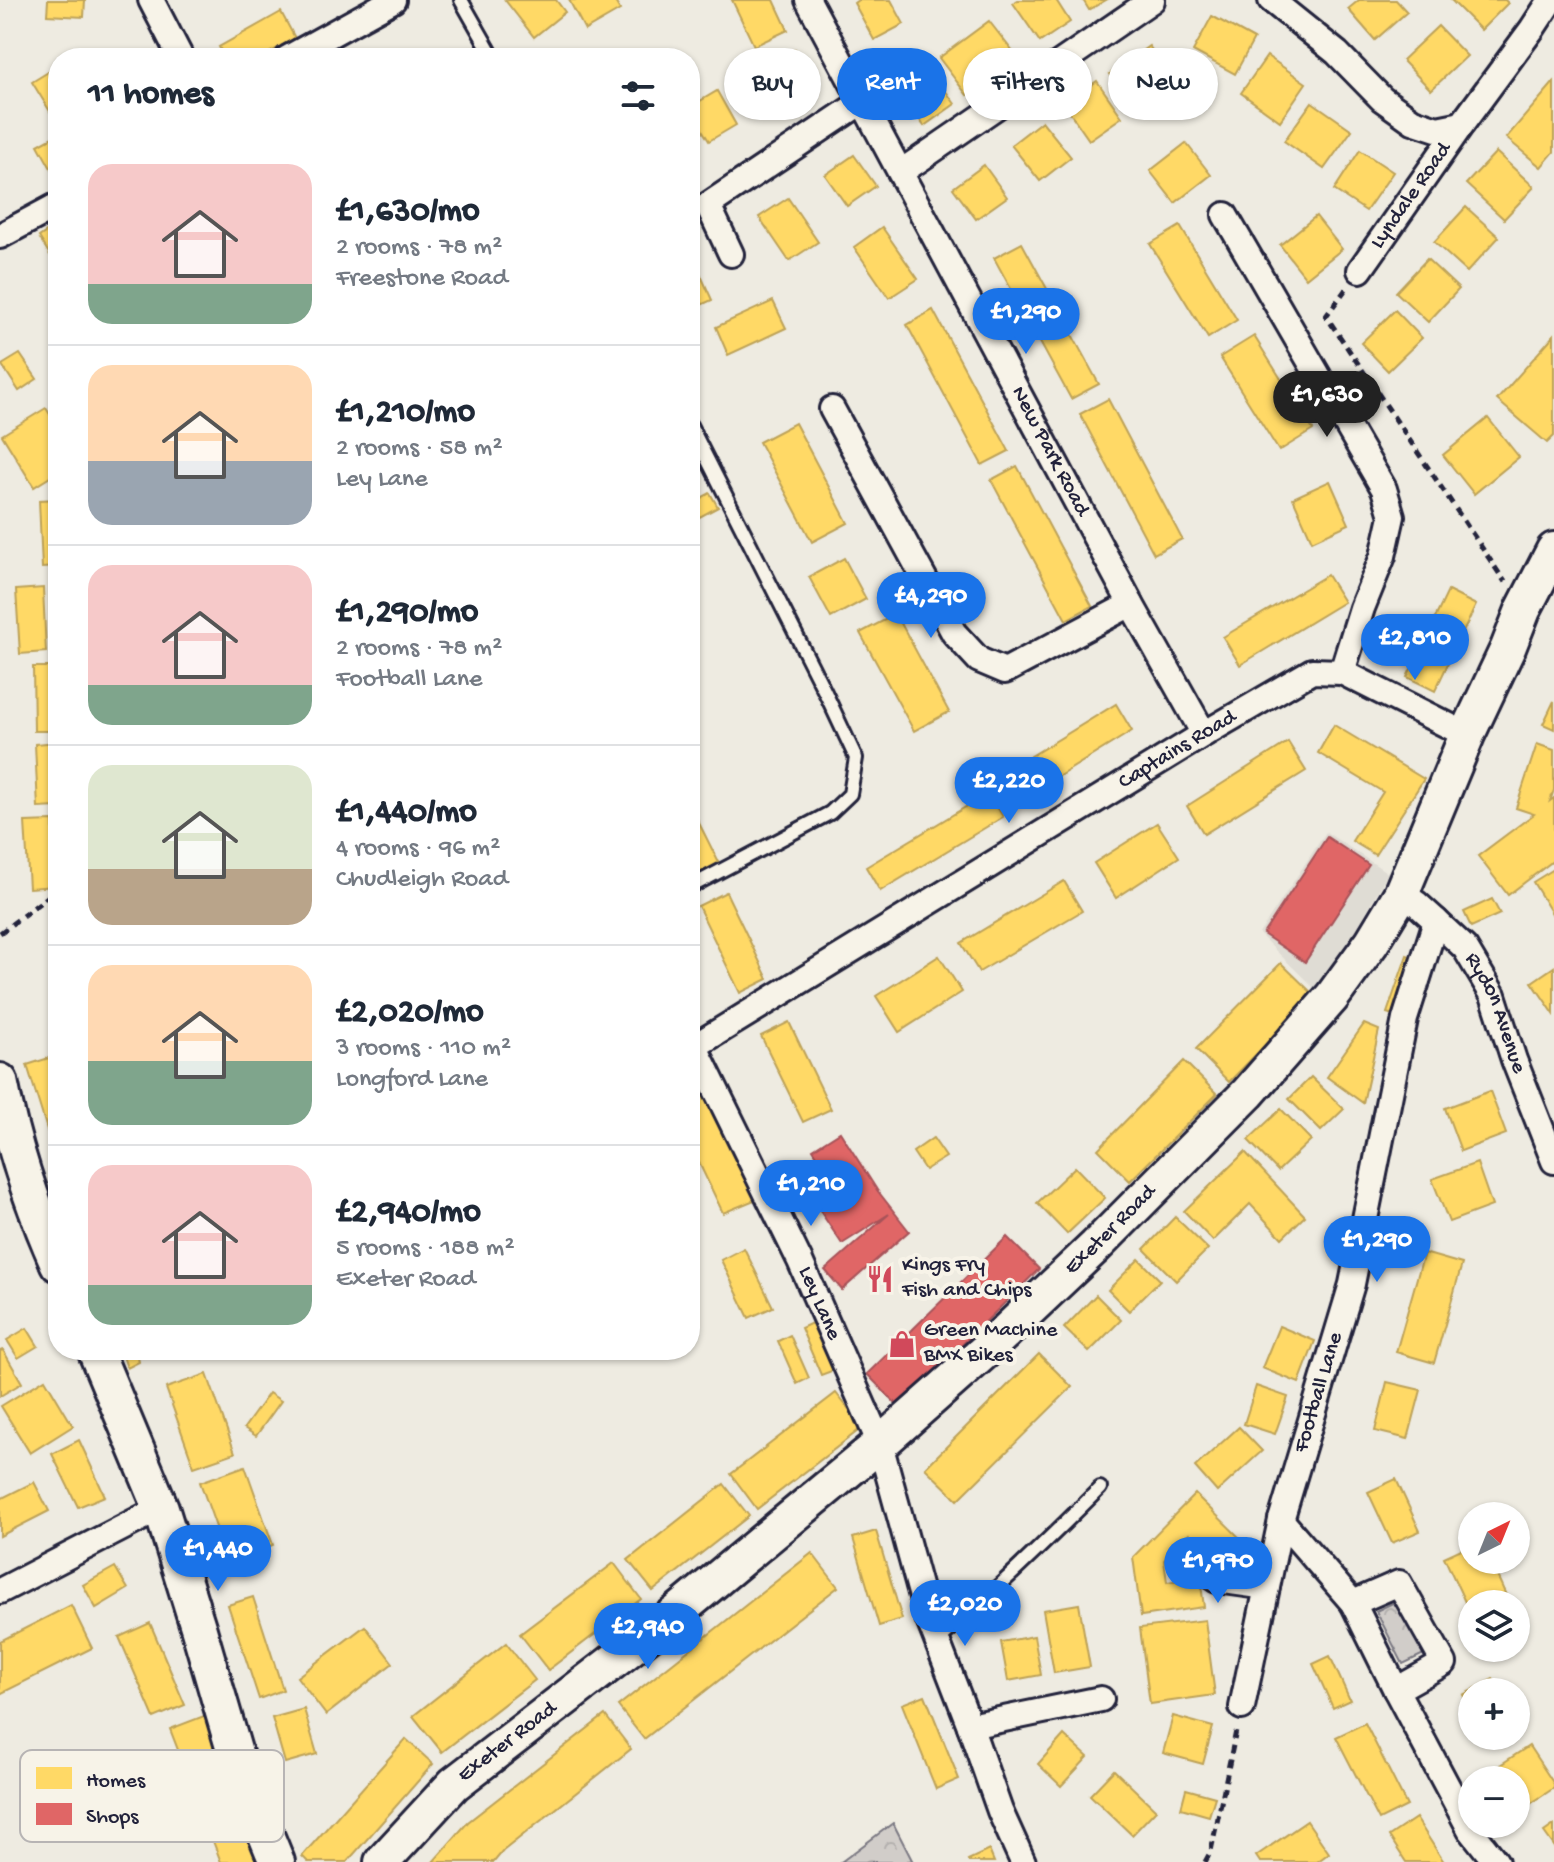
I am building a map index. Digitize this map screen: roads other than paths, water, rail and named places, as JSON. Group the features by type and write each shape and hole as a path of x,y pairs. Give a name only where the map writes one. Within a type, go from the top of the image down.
{"main road":[{"name":"Exeter Road","path":"382,1862 454,1784 675,1614 880,1444 984,1352 1096,1246 1248,1093 1332,997 1372,942 1401,894 1467,735 1523,610 1554,550"},
{"path":"0,1081 9,1127 48,1238"},
{"path":"99,1360 161,1508 234,1750"},
{"path":"269,1842 277,1862"}],"street":[{"path":"151,0 176,48"},
{"path":"306,48 393,0"},
{"name":"New Park Road","path":"808,0 837,53"},
{"path":"901,172 1152,0"},
{"name":"Lyndale Road","path":"1271,0 1337,53 1382,99 1413,121 1437,129 1462,124"},
{"name":"Lyndale Road","path":"1360,270 1551,0"},
{"path":"731,254 708,205 837,118"},
{"name":"New Park Road","path":"873,120 1131,604 1204,734"},
{"path":"0,236 48,210"},
{"path":"1225,215 1384,489 1392,516 1383,556 1362,608 1342,672 1467,735"},
{"path":"832,409 954,633 979,660 1005,671 1131,604"},
{"name":"Captains Road","path":"700,1037 1312,671 1342,672"},
{"path":"1401,894 1436,921"},
{"name":"Rydon Avenue","path":"1436,921 1465,948 1493,995 1514,1060 1554,1161"},
{"name":"Football Lane","path":"1242,1707 1281,1520 1352,1284 1405,1019 1436,921"},
{"name":"Ley Lane","path":"700,1058 800,1261 880,1444 927,1615 1000,1811 1023,1862"},
{"path":"0,1591 161,1508"},
{"path":"1281,1520 1353,1603 1470,1829 1496,1862"},
{"path":"1192,1563 1217,1580 1267,1587"},
{"path":"1353,1603 1399,1583 1444,1663 1396,1690"},
{"path":"970,1726 1101,1699"}],"lane":[{"path":"461,0 488,48"},
{"path":"700,445 856,758 850,794 830,813 700,882"},
{"path":"937,1641 1037,1552 1100,1488"}],"place":[{"name":"Kings Fry Fish and Chips","path":"880,1279"},
{"name":"Green Machine BMX Bikes","path":"902,1344"}]}
